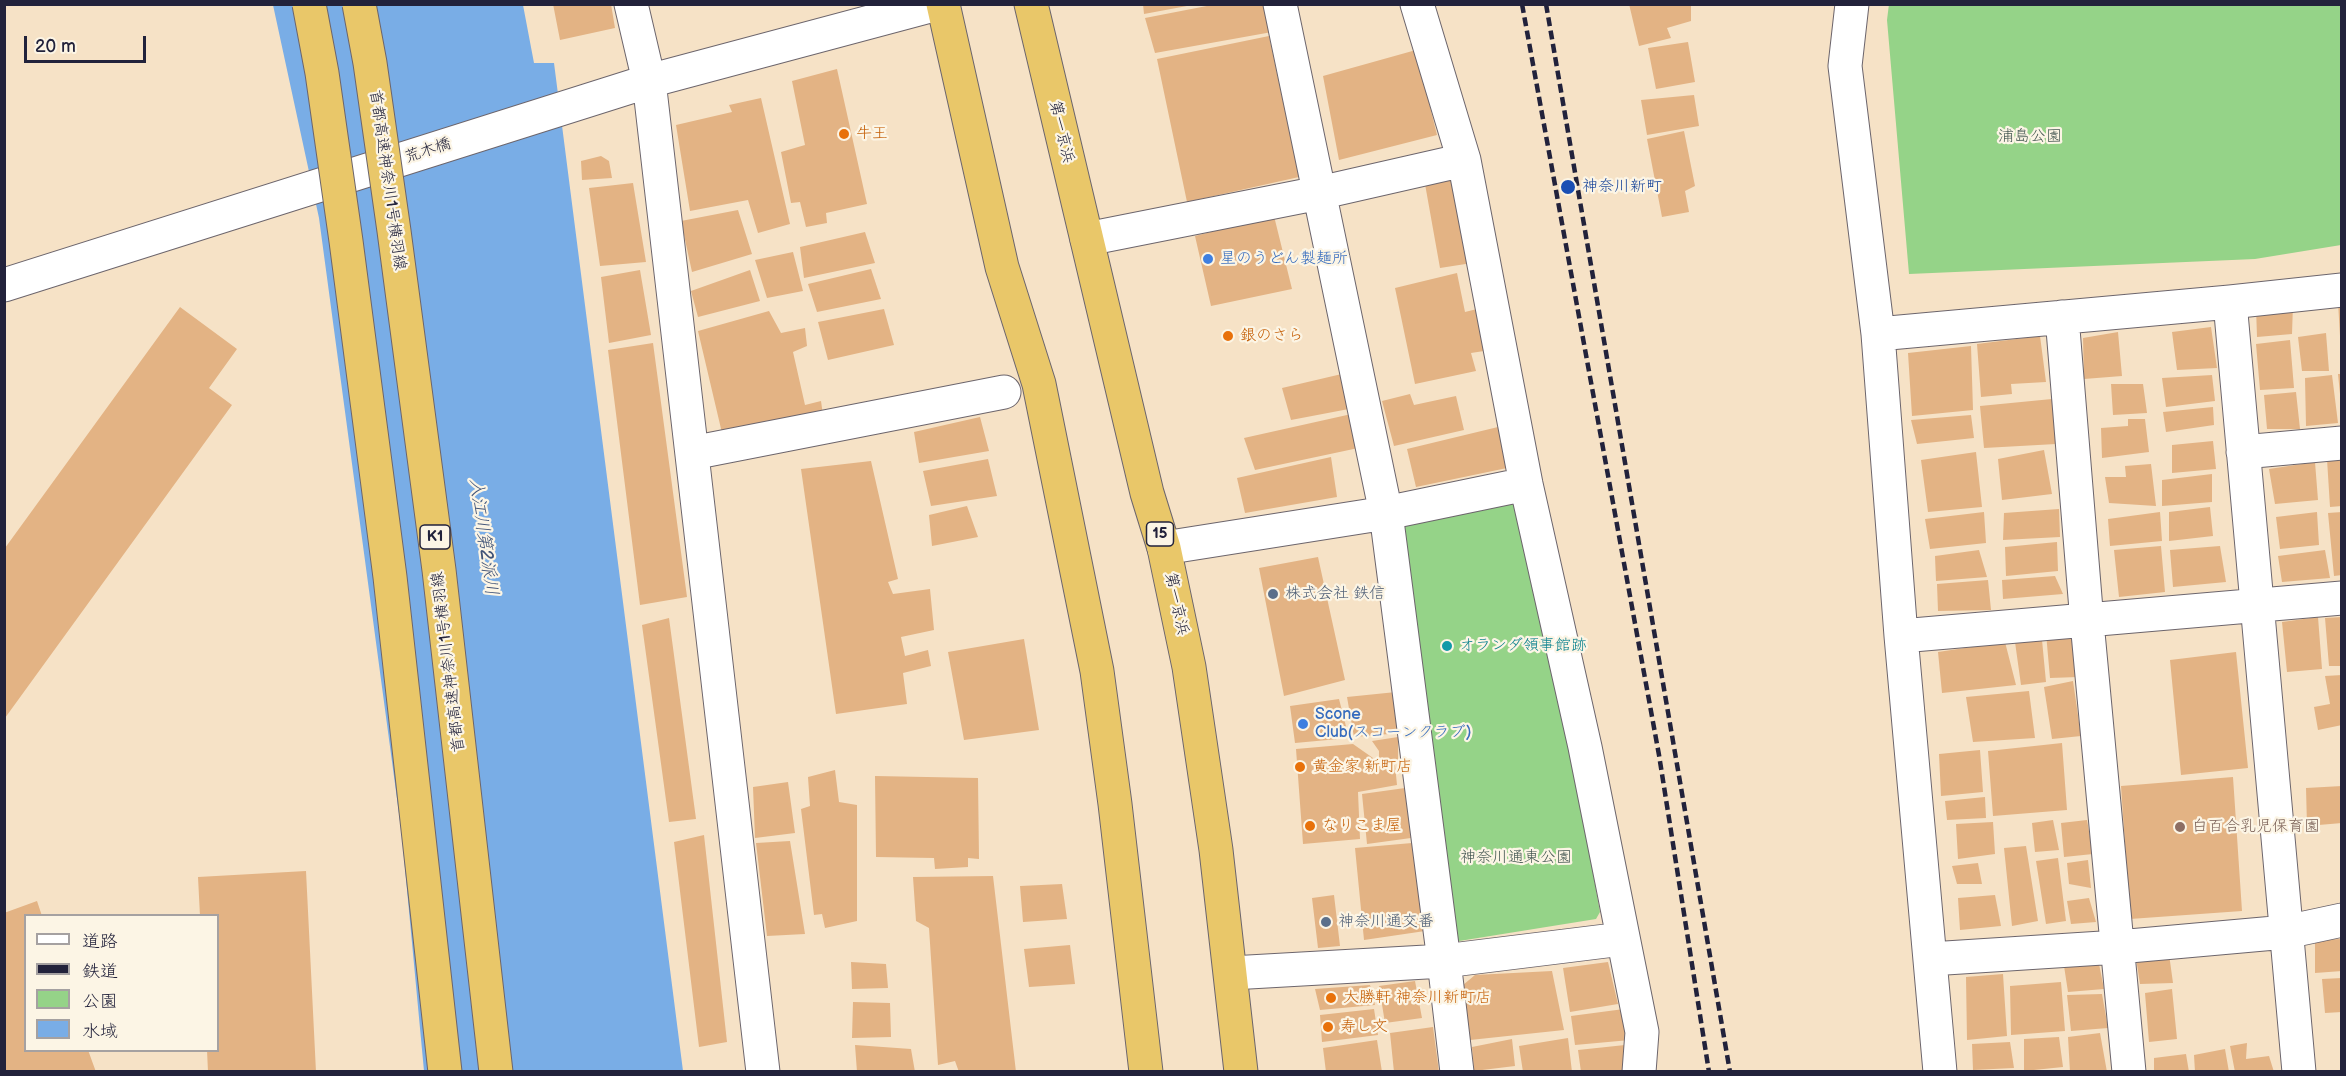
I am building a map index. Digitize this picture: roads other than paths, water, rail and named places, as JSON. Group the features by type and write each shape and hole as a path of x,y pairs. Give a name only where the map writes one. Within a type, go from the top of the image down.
{"highway":[{"path":"309,4 346,241 390,577 445,1071"},
{"name":"首都高速神奈川1号横羽線","path":"359,4 370,63 394,231 439,570 496,1071"},
{"path":"943,4 1002,267 1039,384 1097,671 1146,1071"},
{"name":"第一京浜","path":"1031,4 1147,493 1164,548 1190,667 1205,761 1241,1071"}],"street":[{"path":"631,4 649,81 763,1071"},
{"name":"荒木橋","path":"4,285 649,81 937,4"},
{"path":"1280,4 1386,513 1457,1071"},
{"path":"1417,4 1464,160 1526,484 1585,747 1642,1032 1640,1071"},
{"path":"1852,4 1845,66 1878,334 1901,636 1940,1071"},
{"path":"1087,239 1319,193 1464,160"},
{"path":"1878,334 2342,290"},
{"path":"2230,302 2299,1071"},
{"path":"2062,317 2087,622 2129,1071"},
{"path":"692,453 1005,392"},
{"path":"2243,452 2342,443"},
{"path":"1164,548 1386,513 1526,484"},
{"path":"1901,636 2087,622 2342,598"},
{"path":"1930,959 2286,932 2342,920"},
{"path":"1231,973 1444,961 1622,939"}],"water":[{"name":"入江川第2派川","path":"273,5 523,5 534,63 554,63 683,1071 424,1071 402,836 319,218"}],"railway":[{"path":"1522,4 1659,755 1709,1072"},
{"path":"1546,4 1730,1072"}],"place":[{"name":"牛王","path":"844,134"},
{"name":"神奈川新町","path":"1568,187"},
{"name":"星のうどん製麺所","path":"1208,259"},
{"name":"銀のさら","path":"1228,336"},
{"name":"株式会社 鉄信","path":"1273,594"},
{"name":"オランダ領事館跡","path":"1447,646"},
{"name":"Scone Club(スコーンクラブ)","path":"1303,724"},
{"name":"黄金家 新町店","path":"1300,767"},
{"name":"なりこま屋","path":"1310,826"},
{"name":"白百合乳児保育園","path":"2180,827"},
{"name":"神奈川通交番","path":"1326,922"},
{"name":"大勝軒 神奈川新町店","path":"1331,998"},
{"name":"寿し文","path":"1328,1027"}],"park label":[{"name":"浦島公園","path":"2030,137"},
{"name":"神奈川通東公園","path":"1516,858"}]}
